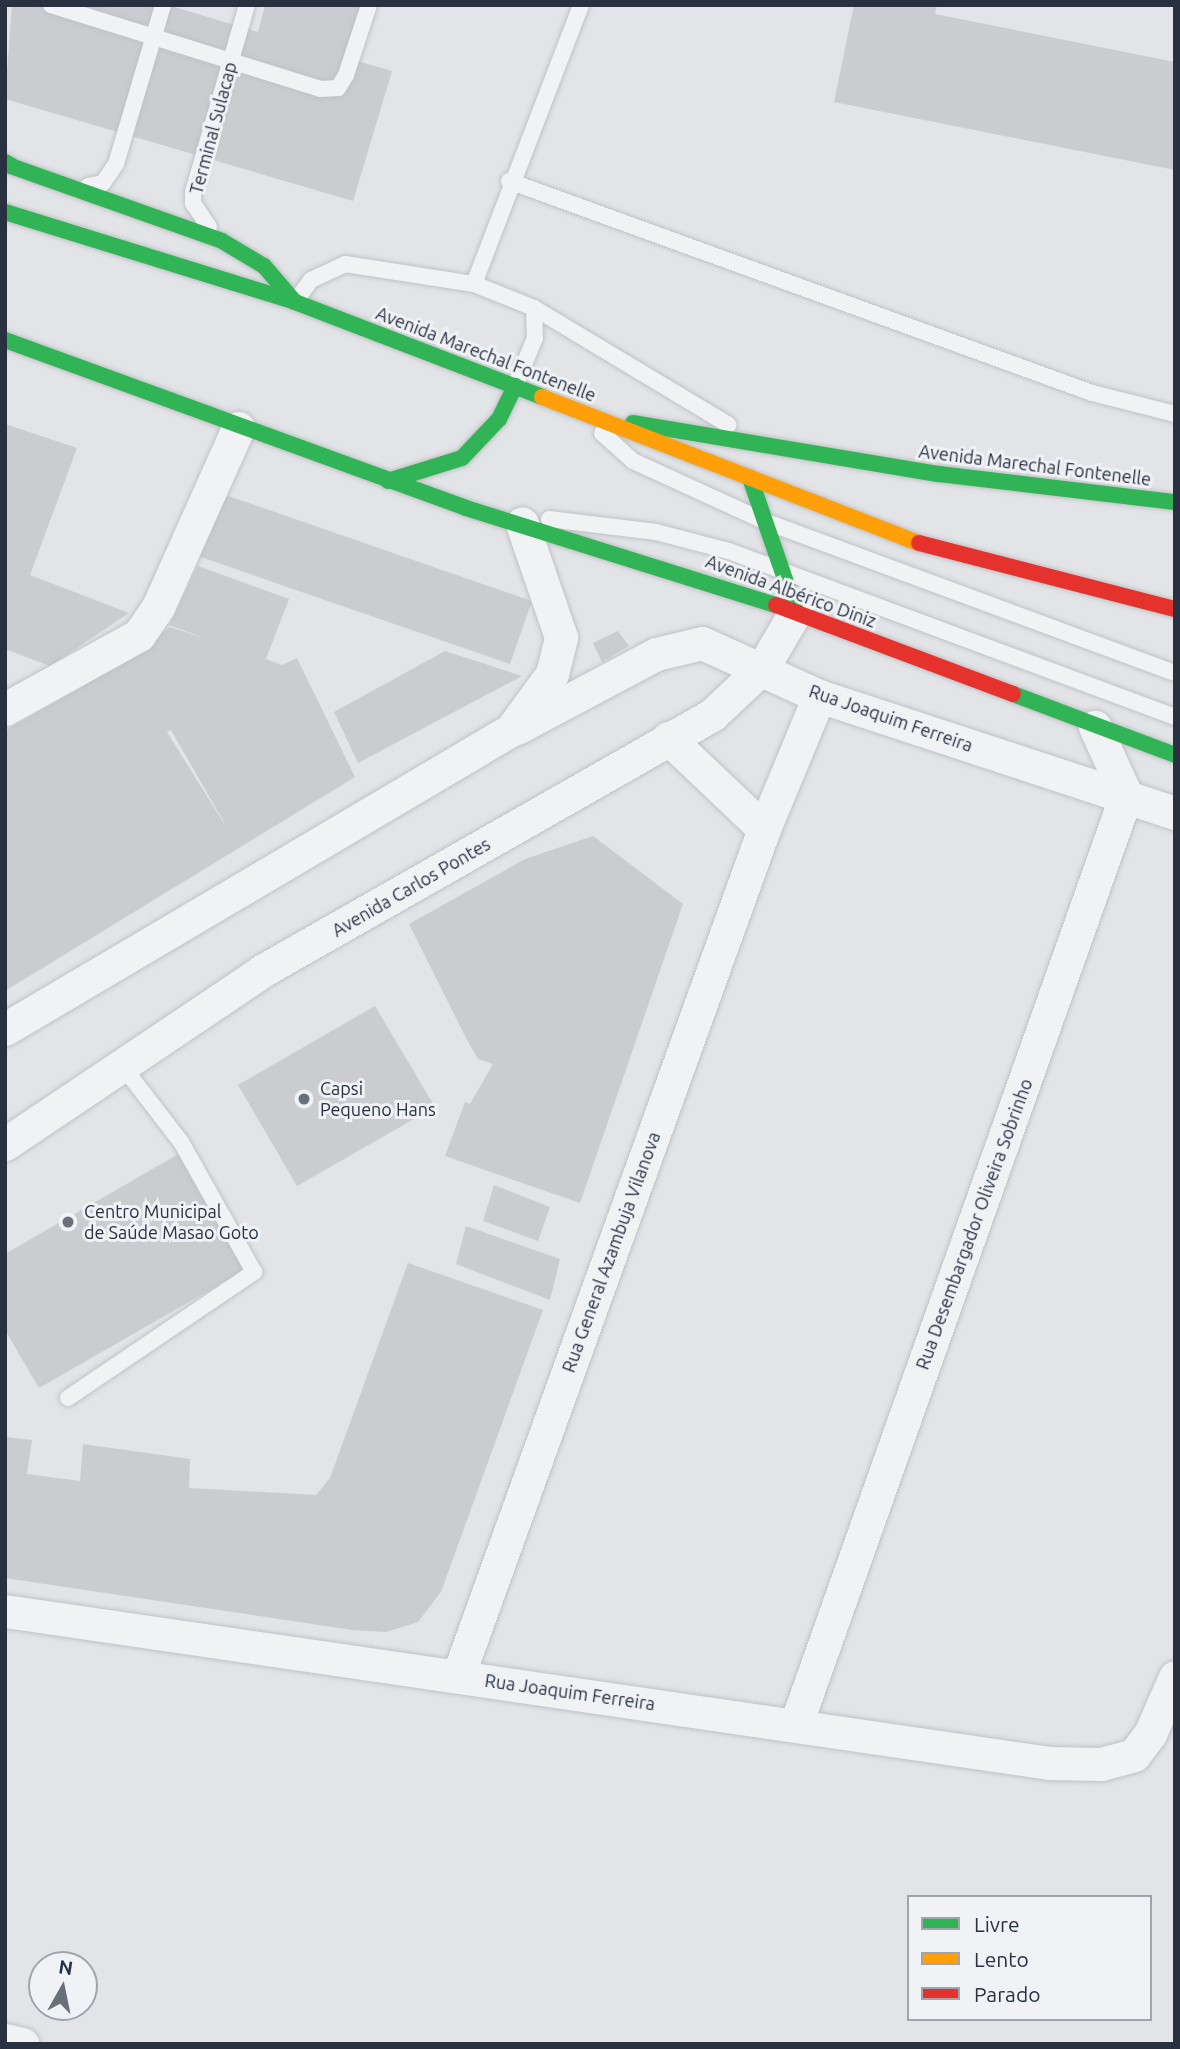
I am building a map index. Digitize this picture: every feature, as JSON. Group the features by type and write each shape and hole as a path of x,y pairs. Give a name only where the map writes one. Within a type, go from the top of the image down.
{"main road":[{"path":"7,164 222,242 264,266 295,302"},
{"name":"Avenida Marechal Fontenelle","path":"5,212 295,302 589,415 770,446 1175,502"},
{"path":"5,341 388,481 461,458 499,419 515,386"},
{"path":"589,415 750,478 991,566 1175,609"},
{"path":"750,478 796,611"},
{"name":"Avenida Albérico Diniz","path":"388,481 796,611 1095,727 1175,755"}],"street":[{"path":"14,695 111,655 149,622 238,428"},
{"path":"5,1030 511,730 552,674 561,637 523,524"},
{"name":"Avenida Carlos Pontes","path":"5,1144 262,971 667,738 712,715 763,667 796,611"},
{"name":"Rua Joaquim Ferreira","path":"511,730 678,645 702,643 763,667 819,696 1175,813"},
{"name":"Rua General Azambuja Vilanova","path":"458,1676 764,829 819,696"},
{"path":"1095,727 1126,795"},
{"path":"667,738 764,829"},
{"name":"Rua Desembargador Oliveira Sobrinho","path":"796,1724 1126,795"},
{"name":"Rua Joaquim Ferreira","path":"5,1611 796,1724 1049,1763 1101,1764 1134,1755 1150,1734 1175,1677"},
{"path":"5,2040 23,2044"}],"lane":[{"path":"51,5 320,89 338,88 369,5"},
{"path":"76,188 103,183 116,164 163,5"},
{"name":"Terminal Sulacap","path":"222,242 200,217 193,192 247,5"},
{"path":"474,284 509,181 581,5"},
{"path":"509,181 1092,393 1175,414"},
{"path":"295,302 311,280 345,264 474,284 534,308 678,400 770,446"},
{"path":"515,386 535,338 534,308"},
{"path":"589,415 633,461 764,521 1175,673"},
{"path":"523,524 578,520 656,532 780,569 1175,717"},
{"path":"68,1398 254,1272 181,1142 121,1064"}],"building":[{"path":"12,5 168,5 258,32 265,5 363,5 347,58 392,71 353,201 5,99"},
{"path":"854,5 937,5 935,14 1175,62 1175,170 834,102"},
{"path":"5,424 77,448 30,575 129,613 50,666 5,649"},
{"path":"217,492 532,601 510,664 195,555"},
{"path":"198,566 289,599 266,659 282,665 297,658 355,777 5,991 5,731 135,656 170,627 209,640 169,625","holes":["171,730 225,825 167,732"]},
{"path":"618,631 629,646 602,662 593,643"},
{"path":"445,651 522,676 358,763 334,712"},
{"path":"593,836 683,904 580,1203 445,1156 465,1102 470,1104 493,1064 478,1059 409,924 525,859"},
{"path":"375,1006 435,1107 297,1186 238,1085"},
{"path":"182,1152 250,1267 39,1388 5,1330 5,1254"},
{"path":"494,1185 550,1207 538,1241 483,1221"},
{"path":"466,1226 560,1259 550,1300 456,1264"},
{"path":"408,1263 543,1310 441,1592 418,1622 386,1632 352,1630 5,1578 5,1437 32,1440 27,1474 80,1481 83,1444 190,1459 189,1488 316,1495 330,1478"}],"traffic: fast":[{"path":"5,162 12,166"},
{"path":"5,164 222,241 264,266 295,302"},
{"path":"5,212 295,302 542,397"},
{"path":"5,340 466,508 776,605"},
{"path":"388,481 462,458 499,419 515,386"},
{"path":"633,423 939,474 1175,502"},
{"path":"750,478 796,611"},
{"path":"1013,694 1175,755"}],"traffic: slow":[{"path":"542,397 919,543"}],"traffic: jam":[{"path":"919,543 1175,609"},
{"path":"776,605 1013,694"}],"place":[{"name":"Capsi Pequeno Hans","path":"304,1099"},
{"name":"Centro Municipal de Saúde Masao Goto","path":"68,1222"}]}
